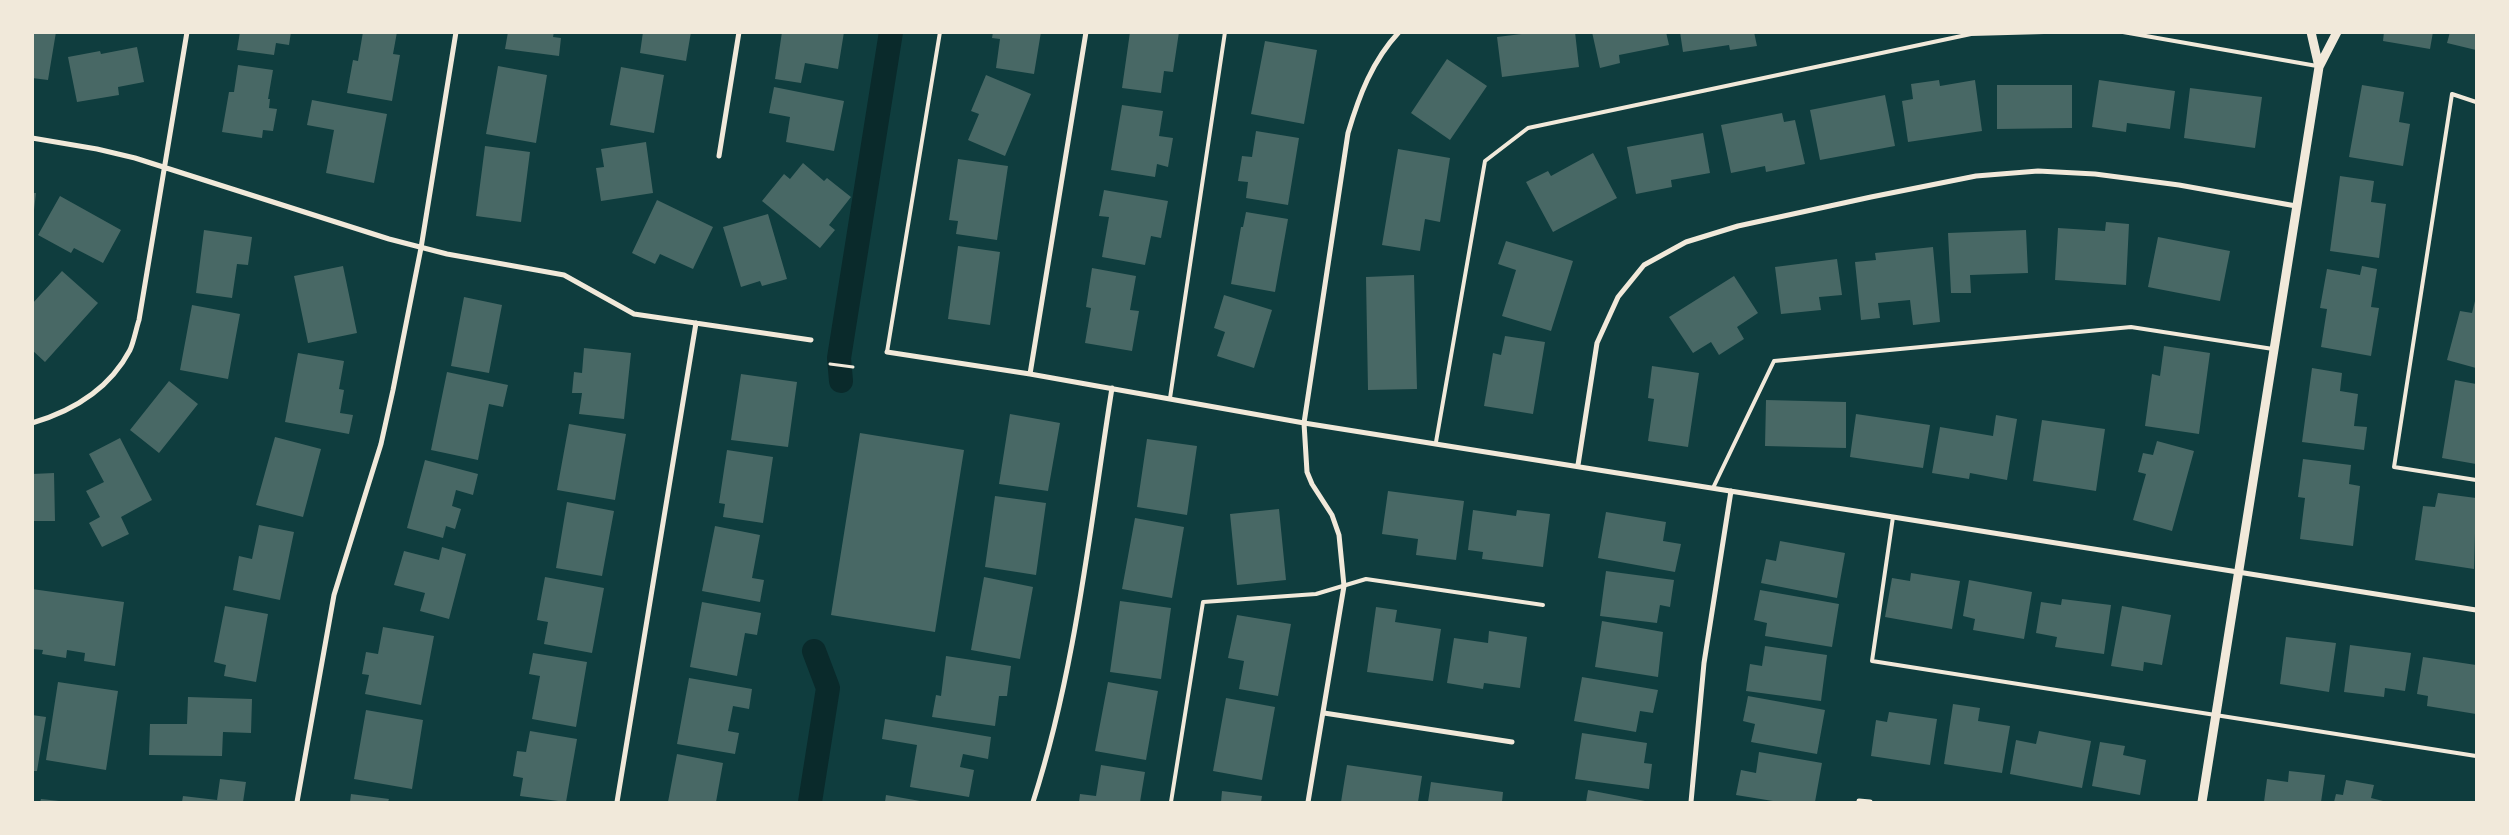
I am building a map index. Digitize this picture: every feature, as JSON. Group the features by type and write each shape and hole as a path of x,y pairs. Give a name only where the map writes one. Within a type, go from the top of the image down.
{"street":[{"path":"32,423 57,414 92,396 114,374 130,349 139,320 187,32"},
{"path":"297,802 334,595 381,444 421,248 456,32"},
{"path":"719,156 739,32"},
{"path":"1030,374 1086,32"},
{"path":"1308,802 1344,586 1339,535 1332,515 1307,472 1304,423 1348,133 1357,101 1370,71 1399,32"},
{"path":"2311,32 2319,66"},
{"path":"2202,802 2319,66 2336,38 2337,32"},
{"path":"32,138 97,149 166,167 421,248 564,275 634,314 811,340"},
{"path":"1578,465 1597,343 1618,297 1644,265 1686,242 1738,226 1872,196 1976,176 2038,171 2095,174 2179,185 2296,206"},
{"path":"617,802 696,323"},
{"path":"887,352 1030,374 1304,423 1436,442 2476,610"},
{"path":"1033,802 1049,751 1074,630 1112,388"},
{"path":"1691,802 1704,663 1731,491"},
{"path":"1324,713 1512,742"},
{"path":"1859,801 1870,802"}],"lane":[{"path":"887,352 940,32"},
{"path":"1170,398 1225,32"},
{"path":"1436,442 1485,161 1528,128 1971,34 2044,32"},
{"path":"2123,32 2319,66"},
{"path":"2476,102 2452,94 2394,467 2476,480"},
{"path":"1713,488 1774,361 2132,327 2274,349"},
{"path":"1892,517 1872,661 2476,756"},
{"path":"1170,802 1203,602 1316,594 1366,579 1543,605"}],"path":[{"path":"830,364 853,367"}],"building":[{"path":"32,32 56,32 48,80 32,78"},
{"path":"240,32 291,32 289,45 276,43 274,55 237,50"},
{"path":"363,32 397,32 393,54 400,55 392,101 347,93 353,60 358,61"},
{"path":"508,32 554,32 553,37 561,38 559,56 505,49"},
{"path":"643,32 691,32 686,61 640,53"},
{"path":"782,32 844,32 838,69 805,63 801,83 775,79"},
{"path":"993,32 1041,32 1034,74 996,68 1000,39 992,38"},
{"path":"1130,32 1179,32 1173,72 1164,71 1161,93 1122,88"},
{"path":"1538,32 1575,32 1579,67 1502,77 1497,37"},
{"path":"1592,32 1666,32 1669,45 1619,55 1620,63 1600,68"},
{"path":"1680,32 1754,32 1757,46 1730,50 1729,45 1683,52"},
{"path":"2384,32 2433,32 2430,49 2383,41"},
{"path":"2450,32 2476,32 2476,50 2447,43"},
{"path":"1265,41 1317,50 1304,124 1251,114"},
{"path":"137,47 144,82 118,87 119,95 77,102 68,57 100,51 101,54"},
{"path":"1447,59 1487,86 1450,140 1411,113"},
{"path":"238,65 273,70 268,99 270,99 269,108 277,109 273,131 263,130 262,138 222,132 229,92 234,92"},
{"path":"498,66 547,75 536,143 486,134"},
{"path":"621,67 664,75 654,133 610,125"},
{"path":"986,75 1031,94 1005,156 968,140 979,114 971,111"},
{"path":"1939,80 1940,86 1975,80 1982,131 1908,142 1902,101 1913,99 1911,84"},
{"path":"2099,80 2175,91 2170,129 2127,123 2126,132 2092,127"},
{"path":"1997,85 2072,85 2072,128 1997,129"},
{"path":"2362,85 2404,92 2399,122 2410,124 2403,166 2349,157"},
{"path":"774,87 844,101 834,151 786,142 790,117 769,113"},
{"path":"2190,88 2262,97 2255,148 2184,138"},
{"path":"1885,95 1895,146 1820,160 1810,110"},
{"path":"312,100 387,114 374,183 326,173 334,130 307,125"},
{"path":"1122,105 1163,111 1159,136 1173,138 1168,167 1157,164 1155,177 1111,170"},
{"path":"1782,113 1784,122 1795,120 1805,164 1766,172 1765,166 1731,173 1721,125"},
{"path":"1256,131 1299,138 1288,205 1246,198 1248,182 1238,181 1242,156 1252,157"},
{"path":"1703,133 1710,173 1671,180 1672,187 1636,194 1627,147"},
{"path":"646,142 653,193 601,201 596,168 604,167 601,149"},
{"path":"485,146 530,152 521,222 476,216"},
{"path":"1398,149 1450,158 1440,222 1425,219 1420,251 1382,245"},
{"path":"1593,153 1617,198 1553,232 1526,182 1548,171 1551,176"},
{"path":"958,159 1008,166 997,240 956,234 958,221 949,220"},
{"path":"803,163 824,181 827,178 851,197 829,225 835,230 820,248 762,201 784,174 790,179"},
{"path":"2340,176 2374,181 2371,202 2386,204 2379,258 2330,251"},
{"path":"1104,190 1168,201 1161,238 1151,236 1145,265 1102,257 1109,217 1099,216"},
{"path":"32,193 36,193 34,210 32,210"},
{"path":"60,196 121,230 103,263 74,248 71,253 38,235"},
{"path":"657,200 713,227 693,269 660,254 655,264 632,253"},
{"path":"1246,212 1288,219 1275,292 1231,284 1241,227 1243,227"},
{"path":"768,214 787,279 762,286 760,281 741,287 723,227"},
{"path":"2106,222 2129,224 2126,285 2055,280 2058,228 2105,231"},
{"path":"204,230 252,237 248,265 237,264 232,298 196,293"},
{"path":"2026,230 2028,273 1970,275 1971,293 1951,293 1948,233"},
{"path":"2158,237 2230,251 2220,301 2148,287"},
{"path":"1506,241 1573,261 1551,331 1502,316 1516,270 1498,264"},
{"path":"958,246 1000,252 990,325 948,319"},
{"path":"1933,247 1940,322 1913,325 1910,300 1878,303 1880,318 1861,320 1855,262 1876,260 1875,253"},
{"path":"1837,259 1842,295 1819,297 1821,310 1781,314 1775,267"},
{"path":"343,266 357,333 308,343 294,276"},
{"path":"2362,266 2377,269 2371,307 2379,308 2371,356 2321,347 2327,309 2320,308 2327,269 2360,275"},
{"path":"1092,268 1136,276 1130,310 1139,311 1132,351 1085,343 1091,308 1086,307"},
{"path":"62,271 98,303 45,362 32,350 32,304"},
{"path":"1414,275 1417,389 1368,390 1366,277"},
{"path":"1734,276 1758,313 1737,327 1744,339 1719,355 1711,342 1693,353 1669,317"},
{"path":"1224,295 1272,310 1254,368 1217,356 1225,332 1214,328"},
{"path":"464,297 502,305 489,373 451,366"},
{"path":"2476,297 2476,368 2447,360 2460,311 2472,313"},
{"path":"192,305 240,314 228,379 180,370"},
{"path":"1505,336 1545,342 1533,414 1484,406 1493,353 1501,355"},
{"path":"2164,346 2210,353 2199,434 2145,426 2152,374 2160,376"},
{"path":"584,348 631,353 624,419 579,414 582,393 572,393 574,372 582,373"},
{"path":"298,353 344,361 339,389 344,390 340,413 353,415 349,434 285,422"},
{"path":"1652,366 1699,373 1688,447 1648,441 1654,399 1648,398"},
{"path":"2312,368 2342,373 2340,391 2358,394 2354,426 2367,427 2364,450 2302,442"},
{"path":"447,372 508,385 503,407 489,404 478,460 431,450"},
{"path":"741,374 797,382 788,447 731,440"},
{"path":"2455,380 2476,384 2476,464 2442,458"},
{"path":"169,381 198,404 159,453 130,430"},
{"path":"1766,400 1846,402 1846,448 1765,446"},
{"path":"1010,414 1060,423 1048,491 999,484"},
{"path":"1856,414 1930,425 1923,468 1850,457"},
{"path":"1996,415 2017,419 2007,480 1970,473 1969,479 1932,473 1940,427 1993,436"},
{"path":"2042,420 2105,429 2096,491 2033,481"},
{"path":"569,424 626,434 615,500 557,490"},
{"path":"860,433 964,450 935,632 831,615"},
{"path":"275,437 321,449 303,517 256,505"},
{"path":"120,438 152,500 121,517 129,534 102,547 89,523 100,517 86,491 104,482 89,454"},
{"path":"1147,439 1197,446 1187,515 1137,507"},
{"path":"2157,441 2194,451 2172,531 2133,520 2146,474 2138,472 2143,453 2153,455"},
{"path":"727,450 773,457 763,523 723,517 725,504 719,503"},
{"path":"2303,459 2351,465 2349,484 2360,486 2353,546 2300,539 2305,498 2298,497"},
{"path":"425,460 478,474 473,495 456,490 452,506 461,509 455,529 446,526 443,538 407,528"},
{"path":"54,473 55,521 32,521 32,474"},
{"path":"1388,491 1464,501 1456,560 1416,555 1418,539 1382,534"},
{"path":"2438,493 2476,498 2474,569 2415,560 2423,506 2435,507"},
{"path":"995,496 1046,503 1036,575 985,567"},
{"path":"567,502 614,511 602,576 556,568"},
{"path":"1279,509 1286,580 1237,585 1230,514"},
{"path":"1473,510 1516,516 1517,510 1550,514 1543,567 1482,559 1483,552 1468,550"},
{"path":"1606,512 1666,522 1663,541 1681,544 1675,572 1598,558"},
{"path":"1135,518 1184,527 1172,598 1122,589"},
{"path":"259,525 294,532 280,600 233,590 239,556 252,559"},
{"path":"715,526 760,535 752,578 764,580 760,602 702,591"},
{"path":"1780,541 1845,553 1837,598 1761,583 1766,559 1776,561"},
{"path":"442,547 466,554 449,619 420,611 425,593 394,585 404,551 439,560"},
{"path":"1606,571 1674,580 1670,607 1660,605 1657,623 1600,616"},
{"path":"1911,573 1960,581 1952,629 1885,617 1892,578 1910,581"},
{"path":"545,577 604,588 592,653 544,644 548,622 537,620"},
{"path":"984,577 1033,587 1020,659 971,650"},
{"path":"1969,580 2032,592 2024,639 1973,630 1975,619 1963,616"},
{"path":"32,589 124,602 115,666 84,661 85,653 67,650 66,658 42,654 43,650 32,649"},
{"path":"1760,590 1839,604 1832,647 1765,636 1767,623 1754,620"},
{"path":"2062,599 2111,605 2104,654 2055,647 2057,637 2036,633 2041,602 2061,605"},
{"path":"1120,601 1171,608 1161,679 1110,672"},
{"path":"702,602 761,613 757,635 745,633 737,676 690,667"},
{"path":"225,606 268,614 256,682 224,676 226,665 214,662"},
{"path":"2122,606 2171,615 2162,665 2144,662 2143,671 2111,666"},
{"path":"1376,607 1397,610 1395,622 1441,629 1433,681 1367,672"},
{"path":"1237,615 1291,624 1278,696 1239,689 1244,661 1228,658"},
{"path":"1602,621 1663,632 1658,677 1595,667"},
{"path":"383,627 434,636 421,705 365,694 369,675 362,674 366,652 378,654"},
{"path":"1489,631 1527,637 1520,688 1484,683 1483,689 1447,683 1454,638 1488,643"},
{"path":"2286,637 2336,643 2329,692 2280,684"},
{"path":"2350,645 2411,653 2405,691 2385,688 2384,697 2344,692"},
{"path":"1765,646 1827,655 1821,701 1746,691 1750,664 1762,666"},
{"path":"533,653 587,662 576,727 532,719 540,676 529,674"},
{"path":"946,656 1011,666 1007,696 999,696 995,726 932,717 936,695 941,696"},
{"path":"2423,657 2476,665 2476,714 2427,706 2428,696 2417,694"},
{"path":"1582,677 1658,690 1653,713 1640,711 1636,732 1574,721"},
{"path":"689,678 752,689 749,709 733,706 728,731 739,733 735,754 677,744"},
{"path":"58,682 118,691 106,770 46,760"},
{"path":"1108,682 1158,691 1146,760 1095,751"},
{"path":"1748,696 1825,710 1817,754 1751,742 1755,724 1743,721"},
{"path":"188,697 252,699 251,733 223,732 222,756 149,755 150,724 187,724"},
{"path":"1226,698 1275,707 1262,780 1213,771"},
{"path":"1953,704 1980,708 1978,721 2010,726 2002,773 1944,764"},
{"path":"366,710 423,720 412,789 354,779"},
{"path":"1889,712 1937,719 1930,765 1871,756 1876,720 1887,722"},
{"path":"32,715 46,717 37,771 32,771"},
{"path":"885,719 991,737 988,759 963,754 960,767 974,770 969,797 910,787 917,745 882,739"},
{"path":"530,731 577,739 566,802 520,796 523,778 513,776 517,751 526,752"},
{"path":"2039,731 2091,741 2082,788 2010,774 2016,740 2036,744"},
{"path":"1582,733 1647,743 1644,763 1652,764 1649,789 1575,779"},
{"path":"2100,742 2125,746 2123,755 2146,760 2140,795 2092,786"},
{"path":"1759,752 1822,763 1815,802 1779,802 1736,795 1741,770 1756,773"},
{"path":"677,754 723,763 716,802 668,802"},
{"path":"1101,765 1145,772 1140,802 1079,802 1080,794 1096,796"},
{"path":"1347,765 1422,776 1418,802 1341,802"},
{"path":"2289,771 2325,775 2321,802 2264,802 2267,779 2288,782"},
{"path":"220,779 246,782 243,802 182,802 183,796 217,800"},
{"path":"2346,780 2374,785 2371,798 2387,802 2334,802 2336,794 2343,795"},
{"path":"1431,782 1503,792 1502,802 1428,802"},
{"path":"1588,790 1645,801 1586,802"},
{"path":"1222,791 1262,796 1261,802 1221,802"},
{"path":"351,794 389,799 388,802 350,802"},
{"path":"886,795 926,802 885,802"},
{"path":"41,799 59,801 59,802 40,802"}],"waterway":[{"path":"841,381 839,358 891,32"},
{"path":"810,802 828,688 814,651"}]}
